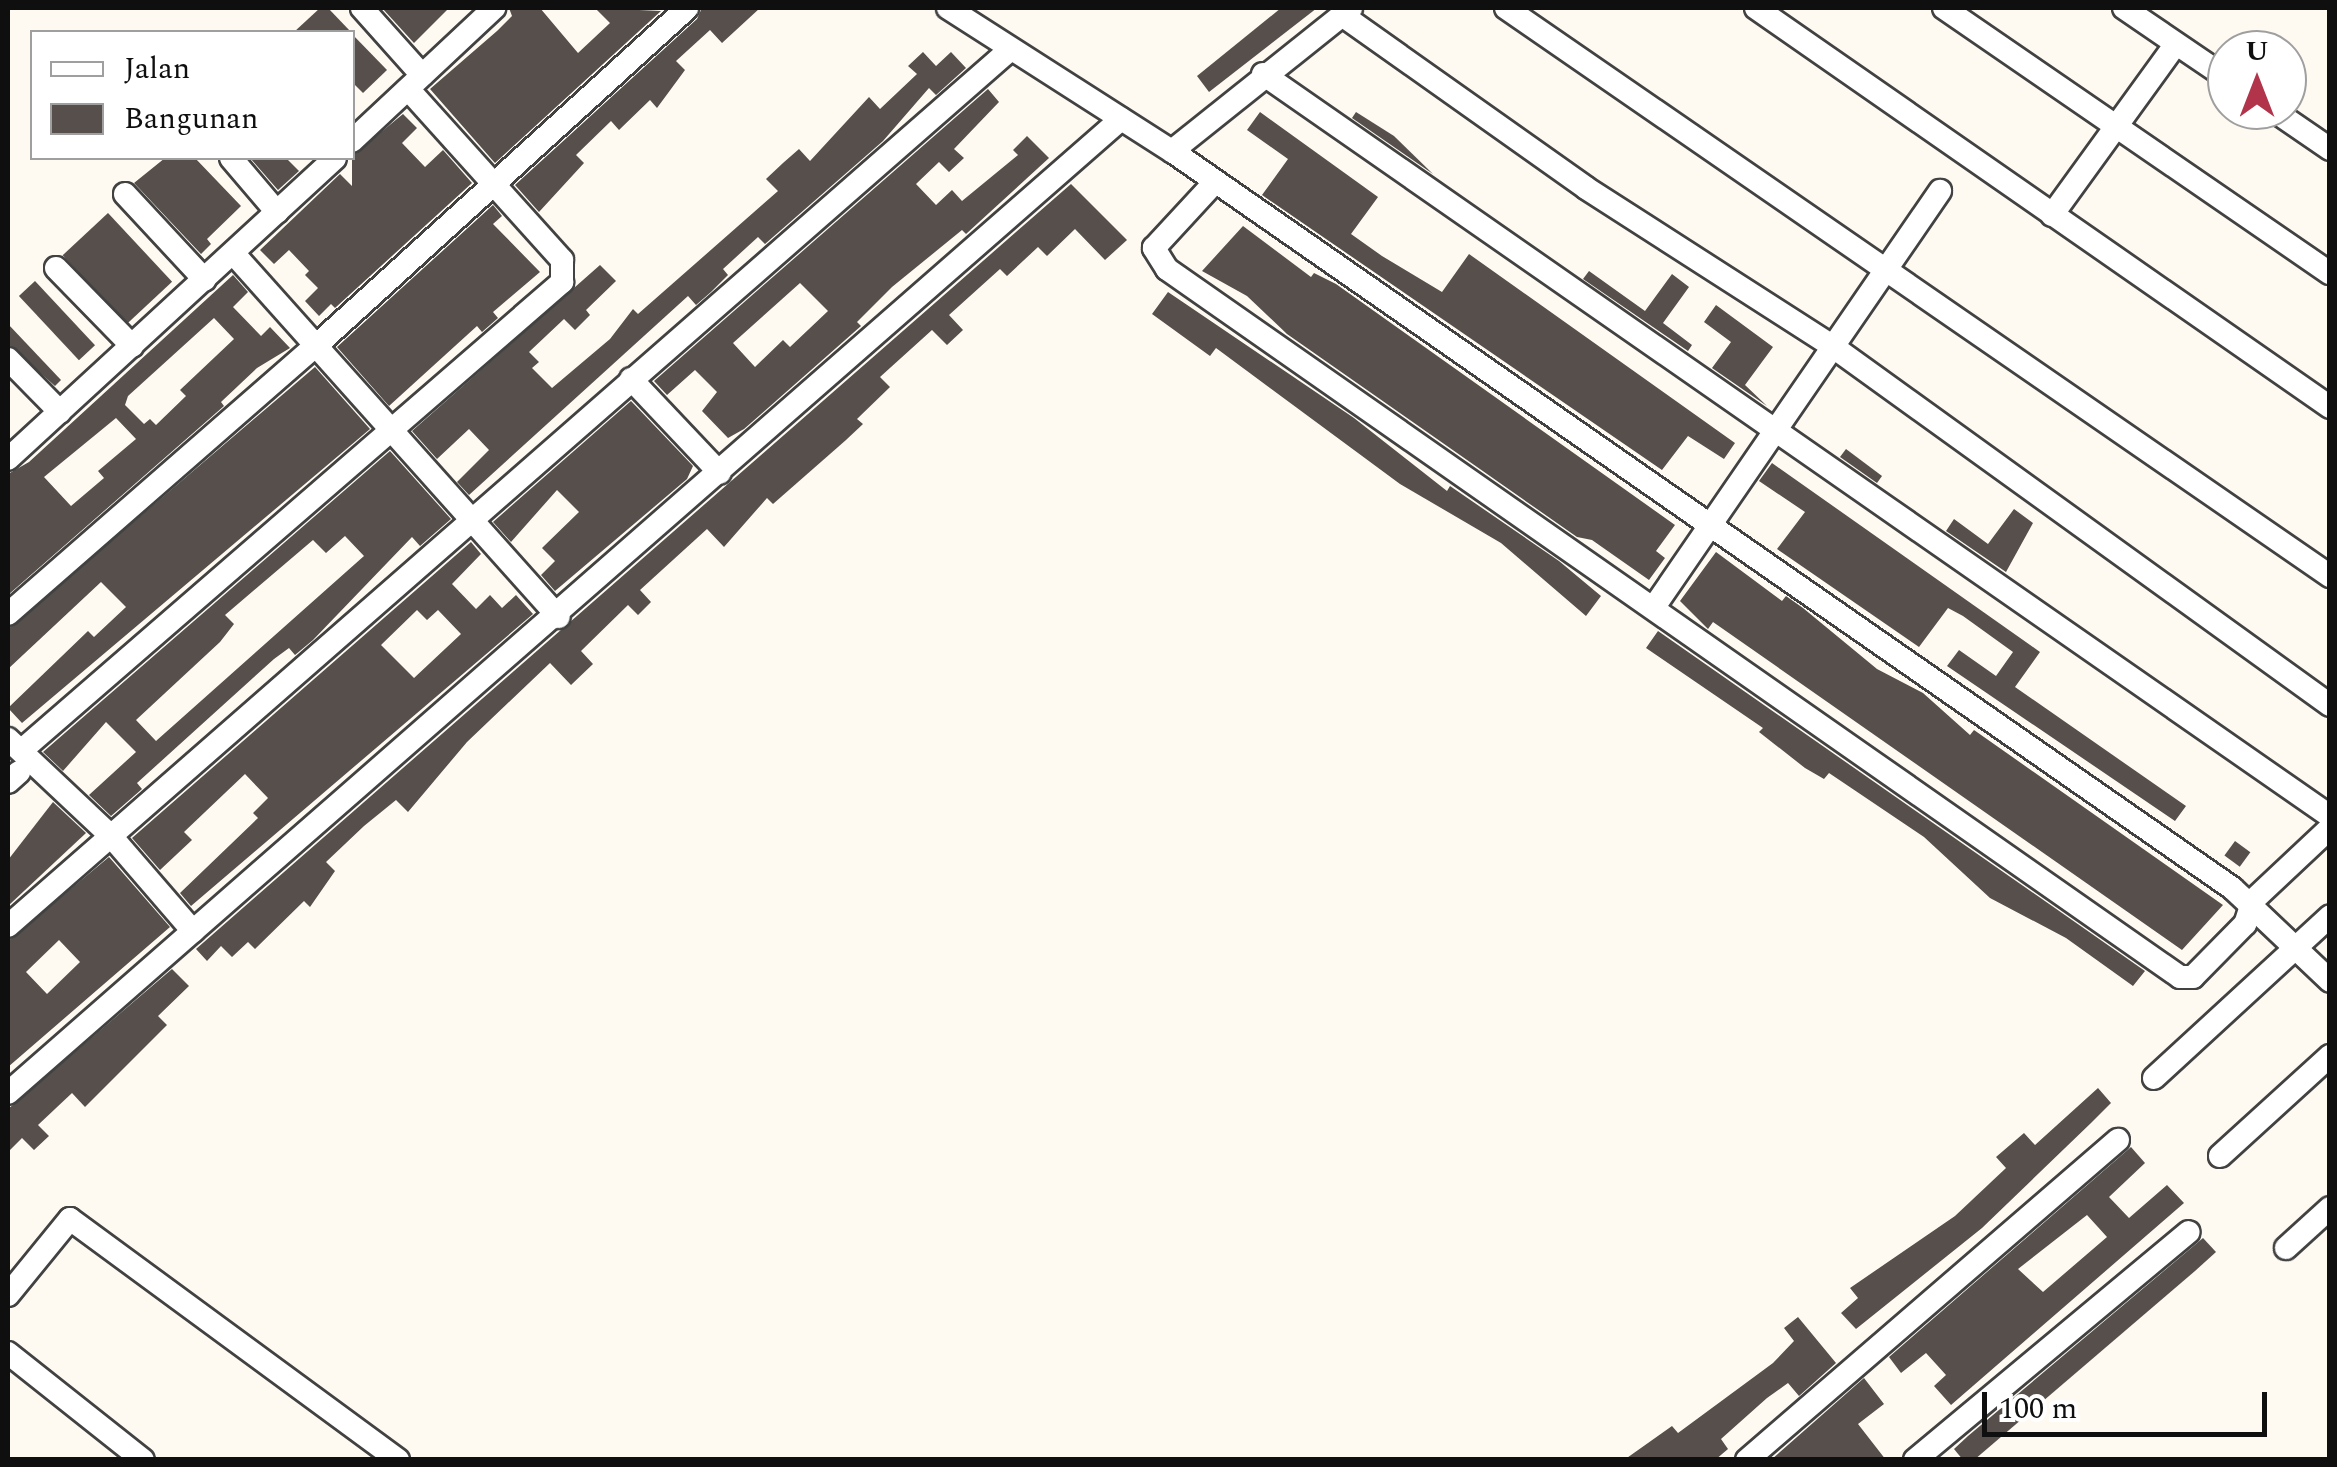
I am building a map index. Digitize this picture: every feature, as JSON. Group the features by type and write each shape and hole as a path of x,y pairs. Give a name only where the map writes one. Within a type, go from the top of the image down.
{"street":[{"path":"194,931 110,835 14,761 566,275 562,260 490,183 362,8"},
{"path":"355,138 494,8"},
{"path":"8,614 318,344 490,183 687,8"},
{"path":"951,8 1172,151 2249,904 2330,981"},
{"path":"1506,8 2330,576"},
{"path":"1756,8 2330,407"},
{"path":"1944,8 2330,273"},
{"path":"2124,8 2207,65"},
{"path":"1172,151 1346,11 1586,188 1832,346 2330,705"},
{"path":"2052,215 2176,44"},
{"path":"8,926 1011,49"},
{"path":"1263,74 2330,816"},
{"path":"8,1093 558,617 1121,119"},
{"path":"2302,130 2330,150"},
{"path":"233,160 278,212"},
{"path":"8,459 333,160"},
{"path":"1215,182 1154,248 1156,260 2180,977 2193,977 2245,924 2249,904 2330,828"},
{"path":"1654,607 1706,526 1940,191"},
{"path":"125,194 205,280"},
{"path":"234,254 558,617"},
{"path":"56,268 132,346"},
{"path":"8,359 60,412"},
{"path":"631,379 720,473"},
{"path":"2154,1078 2330,916"},
{"path":"2220,1156 2330,1056"},
{"path":"1746,1460 2118,1140"},
{"path":"2286,1248 2330,1208"},
{"path":"8,1295 70,1219 398,1460"},
{"path":"1914,1460 2188,1232"},
{"path":"8,1353 143,1460"}],"building":[{"path":"320,8 328,8 349,30 296,30"},
{"path":"382,8 449,8 414,43"},
{"path":"509,8 540,8 578,53 610,23 595,8 661,11 495,163 430,89 512,16"},
{"path":"702,8 760,8 722,43 710,30 676,61 685,70 657,108 650,100 619,130 611,121 576,155 584,163 539,212 515,185 697,19"},
{"path":"1281,8 1317,8 1209,92 1197,76"},
{"path":"355,37 387,70 363,93 355,85"},
{"path":"923,52 936,66 951,52 966,68 936,95 929,88 883,141 765,244 758,237 723,269 728,275 696,305 688,296 469,495 457,482 489,450 469,429 437,459 412,431 600,265 616,281 586,310 590,315 575,330 564,319 529,352 539,362 532,368 552,388 610,339 633,309 638,314 778,191 766,179 799,149 810,161 869,97 880,109 917,74 908,66"},
{"path":"988,89 999,102 954,149 964,158 949,172 939,162 916,184 936,205 952,190 962,201 1018,155 1013,150 1027,136 1049,158 966,234 962,230 892,287 857,322 861,326 744,429 728,438 702,411 717,392 695,370 667,395 654,381","holes":["800,283 828,311 790,347 783,340 755,367 733,343"]},
{"path":"1260,112 1378,197 1351,234 1442,292 1469,254 1735,443 1724,459 1688,436 1662,470 1262,195 1288,159 1247,130"},
{"path":"1356,112 1394,136 1433,174 1352,118"},
{"path":"403,114 417,128 402,143 425,167 443,150 472,183 335,308 331,304 319,316 305,301 318,288 305,275 309,271 289,250 274,264 260,250 340,174 352,186 355,154"},
{"path":"163,160 197,160 241,206 207,239 211,244 201,254 134,183"},
{"path":"252,160 288,160 299,171 278,190"},
{"path":"1071,184 1127,240 1105,260 1075,229 1047,256 1038,247 1007,276 1000,269 949,315 963,330 947,345 932,330 880,377 890,387 857,419 863,424 846,440 773,504 767,498 724,547 707,529 640,590 651,602 638,615 628,605 581,651 593,664 571,685 550,663 467,742 408,812 396,800 364,826 326,862 335,871 310,907 304,901 255,949 248,942 232,957 221,946 207,961 196,949"},
{"path":"493,205 502,216 493,224 540,272 493,312 498,318 482,332 477,326 389,406 337,347"},
{"path":"108,213 172,282 127,324 63,255"},
{"path":"1243,226 1311,277 1314,273 1336,284 1675,525 1656,551 1665,558 1649,580 1592,540 1577,537 1287,334 1247,296 1202,271"},
{"path":"1589,271 1645,311 1672,274 1689,287 1663,323 1692,345 1688,351 1583,279"},
{"path":"233,275 248,292 233,307 261,336 270,327 290,348 257,368 221,402 224,406 8,595 8,474 29,462","holes":["214,318 234,339 180,390 186,396 156,425 150,419 144,424 125,405 128,396","116,418 136,439 98,471 104,478 71,506 44,477"]},
{"path":"35,281 95,345 79,360 19,296"},
{"path":"1168,292 1354,418 1447,491 1450,486 1559,561 1601,596 1586,616 1501,543 1400,484 1216,348 1210,356 1152,314"},
{"path":"1716,305 1773,347 1745,385 1767,406 1712,368 1731,342 1704,322"},
{"path":"8,324 61,380 55,386 8,344"},
{"path":"315,367 370,429 22,723 8,708 88,631 94,637 126,607 101,582 8,669 8,629"},
{"path":"631,401 693,466 687,479 555,591 541,575 555,561 542,548 579,512 557,490 511,542 493,522"},
{"path":"1846,449 1882,476 1877,483 1840,457"},
{"path":"390,451 451,519 420,546 412,537 313,640 295,655 289,648 274,659 137,783 142,789 111,816 89,795 136,752 106,722 63,771 43,752","holes":["345,536 364,556 156,741 136,720 220,642 234,624 225,615 313,540 326,553"]},
{"path":"1772,463 2040,652 2015,687 2186,806 2175,821 1947,666 1959,650 1996,676 2013,652 1963,616 1948,608 1919,647 1777,549 1805,512 1759,481"},
{"path":"2014,509 2033,523 2006,572 1946,531 1954,519 1988,544"},
{"path":"471,542 481,554 452,584 476,609 490,595 502,608 516,595 533,614 191,906 180,893 258,818 253,813 268,798 245,774 184,832 192,840 160,870 132,838","holes":["417,610 427,620 438,610 461,634 414,678 381,645"]},
{"path":"1716,552 1782,601 1786,596 1803,608 1877,669 1923,693 1970,735 1974,730 2223,905 2182,950 1713,622 1708,629 1680,601"},
{"path":"1658,631 2145,971 2133,986 2066,938 1990,898 1924,837 1829,773 1824,779 1805,768 1759,732 1763,728 1646,648"},
{"path":"53,802 86,833 8,906 8,860"},
{"path":"2235,841 2250,852 2240,867 2224,856"},
{"path":"109,857 170,927 8,1067 8,941","holes":["59,940 80,962 47,994 26,972"]},
{"path":"172,969 189,986 158,1016 167,1025 85,1107 72,1093 38,1125 49,1136 34,1150 22,1138 8,1152 8,1109"},
{"path":"2098,1088 2111,1103 1982,1228 1856,1329 1841,1313 1858,1298 1850,1288 1955,1216 2006,1168 1996,1157 2024,1133 2035,1145"},
{"path":"2131,1147 2145,1163 2109,1197 2129,1218 2167,1185 2184,1203 1951,1405 1934,1386 1946,1375 1926,1353 1901,1373 1889,1357","holes":["2087,1215 2107,1237 2043,1292 2018,1269"]},
{"path":"2203,1238 2216,1252 1974,1460 1963,1460 1954,1449 1968,1436"},
{"path":"1798,1317 1836,1363 1799,1396 1788,1383 1767,1398 1721,1439 1728,1449 1715,1460 1624,1460 1672,1426 1678,1433 1773,1363 1794,1341 1784,1328"},
{"path":"1864,1378 1884,1404 1858,1424 1886,1460 1771,1460"}]}
